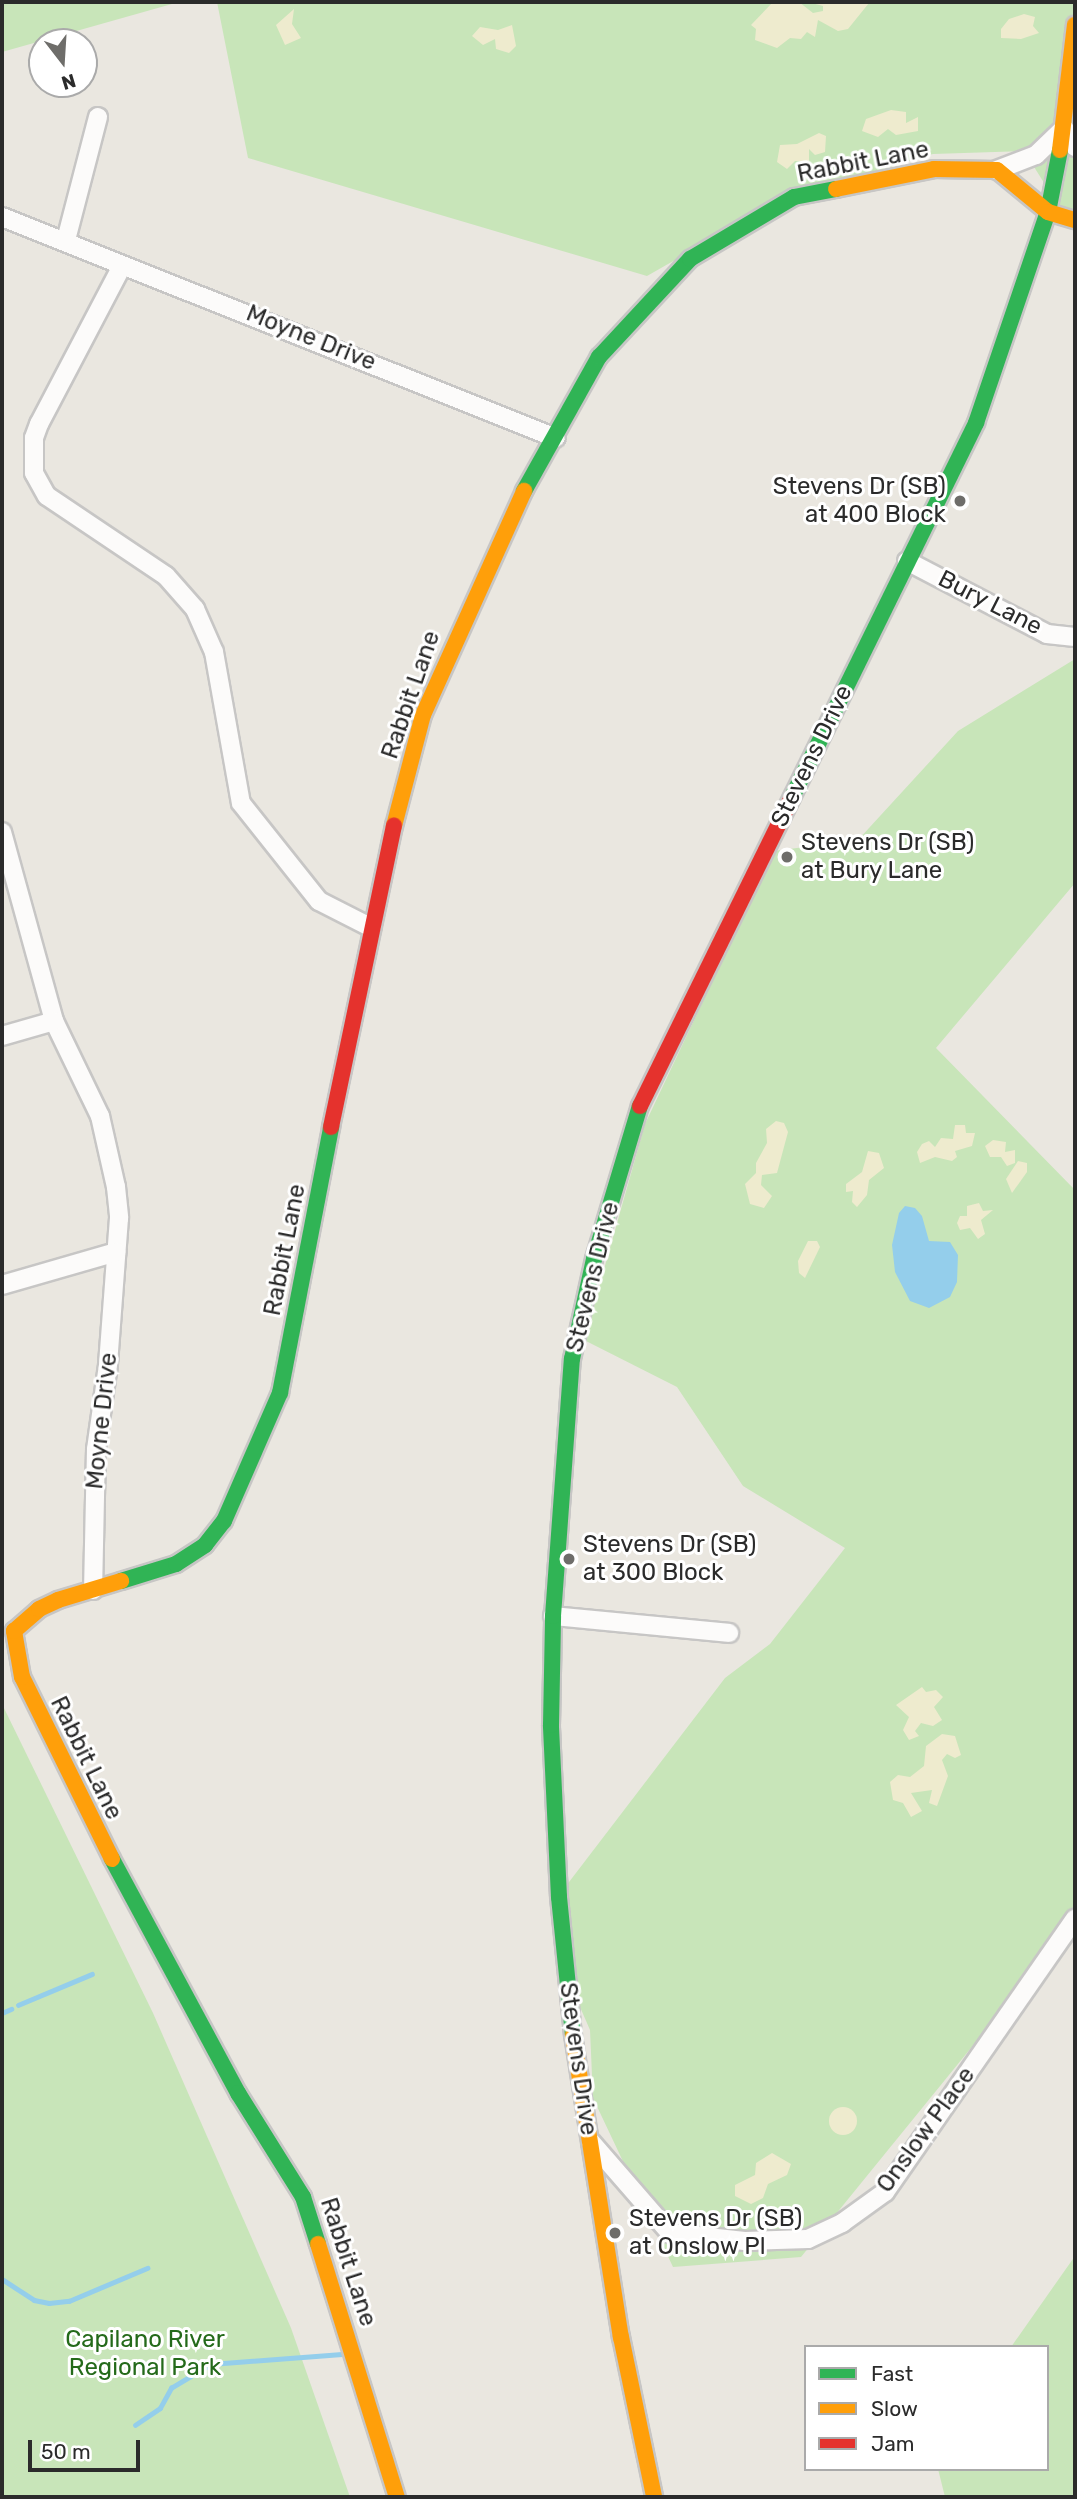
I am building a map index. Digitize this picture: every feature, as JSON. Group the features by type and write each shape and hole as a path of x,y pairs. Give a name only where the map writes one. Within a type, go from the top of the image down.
{"street":[{"name":"Stevens Drive","path":"654,2497 621,2337 589,2138 559,1897 551,1725 553,1616 572,1359 594,1259 641,1104 976,423 1048,212 1064,128 1075,25"},
{"path":"66,240 98,117"},
{"path":"1075,147 1064,128 1035,155 997,170 1048,212 1075,220"},
{"name":"Rabbit Lane","path":"397,2497 303,2197 238,2093 90,1821 18,1667 12,1639 20,1625 39,1609 176,1564 205,1545 224,1521 280,1394 372,928 423,715 511,515 599,357 690,259 794,197 934,169 997,170"},
{"name":"Moyne Drive","path":"2,217 66,240 122,266 222,301 556,438"},
{"path":"122,266 39,424 34,438 34,473 47,496 166,576 195,609 214,652 241,803 319,901 372,928"},
{"name":"Bury Lane","path":"907,561 1047,634 1075,637"},
{"name":"Moyne Drive","path":"2,832 54,1021 91,1094 109,1148 119,1218 96,1449 93,1590"},
{"path":"2,1036 54,1021"},
{"path":"2,1285 116,1251"},
{"path":"553,1616 729,1633"},
{"name":"Onslow Place","path":"589,2138 670,2233 745,2241 808,2239 842,2223 885,2192 1075,1919"}],"green space":[{"path":"2,2 179,2 87,28 28,28 28,45 2,52"},
{"path":"217,2 1075,2 1075,232 1024,151 933,154 782,199 647,276 248,158"},
{"path":"1075,659 1075,883 936,1048 1075,1190 1075,1920 801,2257 673,2267 593,2098 590,2030 580,2007 566,1886 725,1678 770,1644 845,1548 743,1486 677,1387 584,1340 645,1124 774,851 858,840 958,731"},
{"name":"Capilano River Regional Park","path":"2,1704 153,2013 291,2328 350,2497 2,2497"},
{"path":"1075,2256 1075,2497 945,2497 938,2471 1049,2471 1049,2345 1012,2345"}],"sand":[{"path":"773,2 799,2 813,13 823,11 823,6 808,2 869,3 848,29 838,31 818,20 815,37 807,32 801,39 790,38 777,48 755,40 756,29 751,25"},
{"path":"294,9 292,24 301,38 285,45 276,25"},
{"path":"1024,14 1035,17 1033,26 1039,33 1021,39 1001,38 1001,29 1009,19"},
{"path":"512,25 516,46 509,53 496,49 495,39 483,45 472,36 480,27 498,30"},
{"path":"891,110 906,112 906,123 918,117 918,131 896,135 888,129 878,137 862,131 866,119"},
{"path":"819,133 826,136 825,152 815,155 809,149 809,161 795,161 787,169 777,162 780,145 797,144"},
{"path":"776,1121 784,1123 788,1132 777,1173 762,1175 761,1185 772,1196 764,1208 750,1204 745,1184 756,1173 756,1163 767,1143 766,1129"},
{"path":"955,1125 965,1125 966,1133 975,1133 972,1146 955,1151 957,1157 952,1161 935,1157 920,1163 917,1152 922,1144 929,1141 935,1147 941,1138 953,1139"},
{"path":"993,1140 1006,1142 1005,1152 1015,1150 1015,1163 1007,1166 1001,1157 990,1157 985,1146"},
{"path":"868,1151 879,1153 884,1168 869,1180 867,1195 857,1207 852,1202 853,1191 846,1192 846,1184 862,1172"},
{"path":"1018,1161 1027,1163 1027,1172 1012,1193 1006,1179"},
{"path":"979,1203 983,1211 993,1210 981,1220 985,1234 978,1239 970,1228 960,1230 957,1223 960,1216 967,1216 967,1206"},
{"path":"808,1241 817,1241 820,1247 805,1278 799,1273 798,1261"},
{"path":"922,1687 926,1692 936,1690 943,1697 934,1707 942,1720 933,1726 921,1723 915,1731 919,1736 909,1740 903,1730 909,1717 896,1705"},
{"path":"942,1734 955,1736 961,1755 955,1758 947,1754 942,1760 948,1776 937,1806 929,1803 932,1790 911,1793 922,1811 911,1817 903,1803 893,1800 890,1782 898,1775 910,1777 924,1766 926,1746"},
{"path":"843,2107 853,2111 857,2121 853,2131 843,2135 833,2131 829,2121 833,2111"},
{"path":"772,2153 791,2164 787,2175 768,2184 763,2198 751,2204 735,2196 735,2185 755,2175 756,2163"}],"water":[{"path":"905,1206 915,1208 922,1216 929,1241 950,1242 958,1255 957,1282 950,1297 929,1308 910,1301 895,1272 892,1245 899,1213"}],"waterway":[{"path":"18,2005 92,1974"},
{"path":"2,2013 11,2009"},
{"path":"2,2279 34,2300 49,2303 69,2301 147,2268"},
{"path":"135,2425 160,2408 171,2388 211,2364 342,2354"}],"traffic: fast":[{"path":"792,797 976,423 1048,212 1060,150"},
{"path":"524,491 599,357 690,259 794,197 836,189"},
{"path":"573,2035 559,1897 551,1725 553,1616 572,1359 594,1259 640,1106"},
{"path":"121,1581 176,1564 205,1545 224,1521 280,1393 331,1127"},
{"path":"112,1859 238,2093 303,2197 318,2244"}],"traffic: slow":[{"path":"1060,150 1075,25"},
{"path":"836,189 934,169 997,170 1048,212 1075,220"},
{"path":"394,826 423,715 524,491"},
{"path":"112,1859 22,1677 14,1631 39,1609 58,1600 121,1581"},
{"path":"573,2035 621,2337 654,2497"},
{"path":"318,2244 397,2497"}],"traffic: jam":[{"path":"640,1106 792,797"},
{"path":"331,1127 394,826"}],"place":[{"name":"Stevens Dr (SB) at 400 Block","path":"960,501"},
{"name":"Stevens Dr (SB) at Bury Lane","path":"787,857"},
{"name":"Stevens Dr (SB) at 300 Block","path":"569,1559"},
{"name":"Stevens Dr (SB) at Onslow Pl","path":"615,2233"}]}
